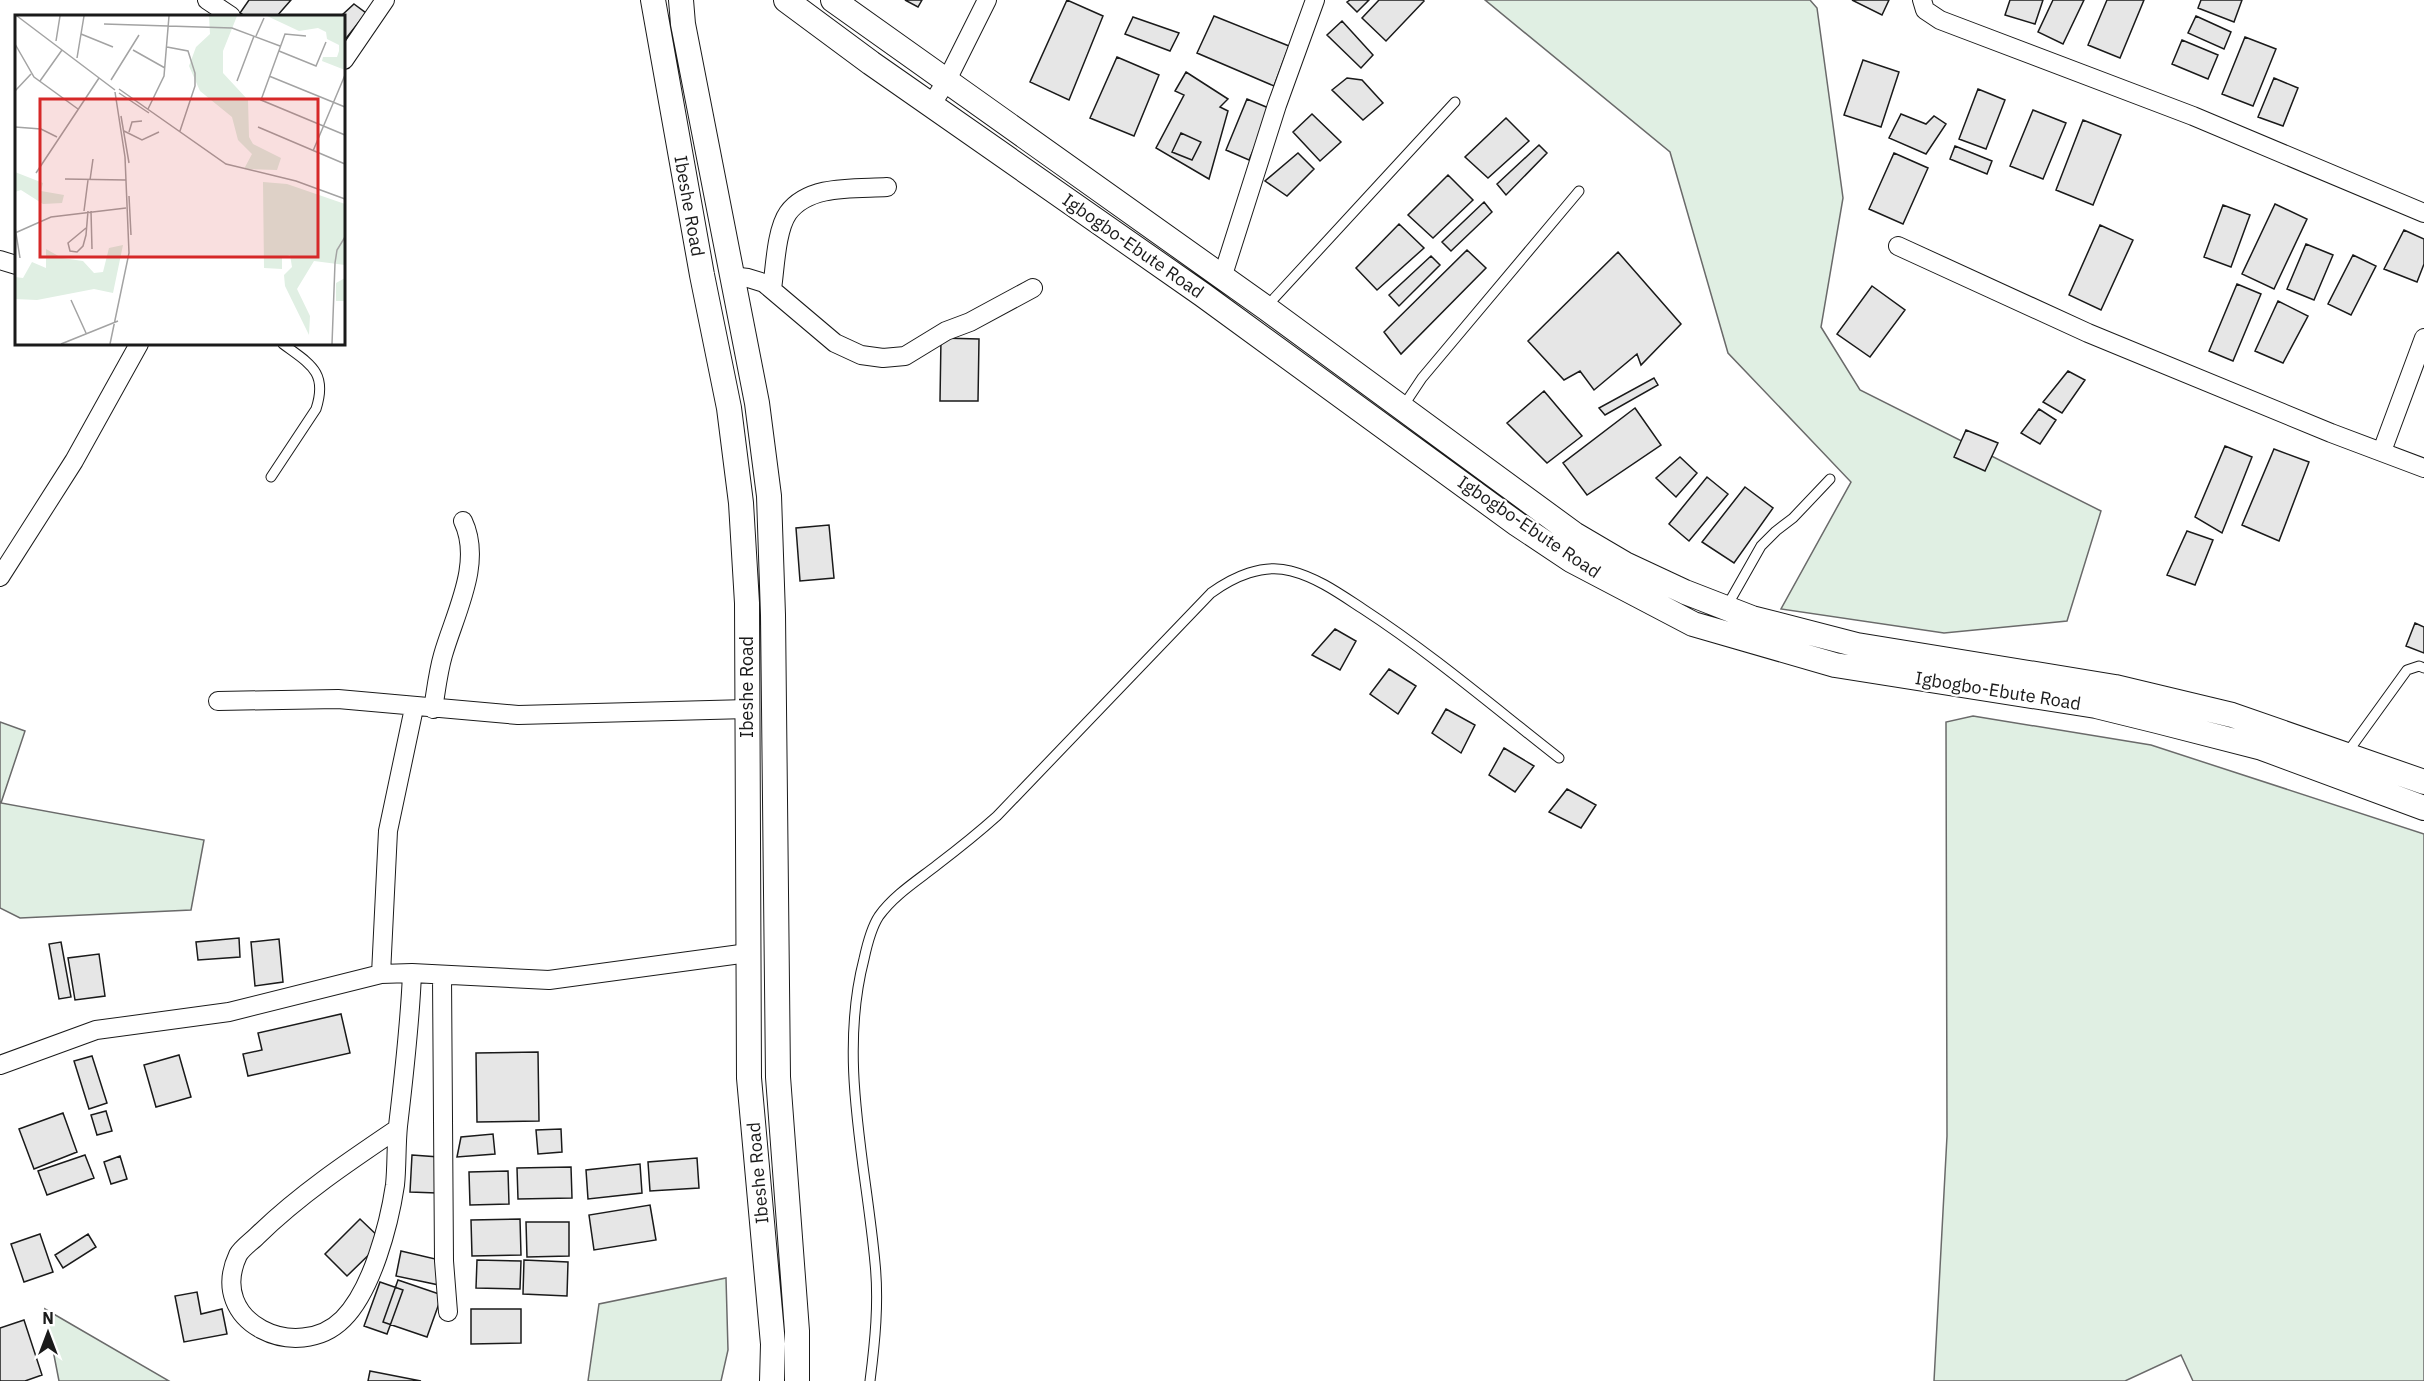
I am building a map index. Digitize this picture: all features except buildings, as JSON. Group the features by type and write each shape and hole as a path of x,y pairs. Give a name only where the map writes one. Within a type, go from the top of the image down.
{"main road":[{"name":"Ibeshe Road","path":"653,0 702,275 729,408 741,503 747,603 749,1078 773,1344 772,1381"},
{"name":"Ibeshe Road","path":"681,0 683,24 757,403 769,496 773,615 778,1077 797,1330 797,1381"},
{"name":"Igbogbo-Ebute Road","path":"786,0 931,105 1203,295 1517,524 1571,560 1693,624 1835,664 2084,704 2157,721 2262,748 2424,808"},
{"name":"Igbogbo-Ebute Road","path":"833,0 1266,308 1574,534 1625,564 1685,592 1752,618 1857,645 2115,687 2232,715 2424,781"}],"street":[{"path":"207,0 230,15"},
{"path":"345,59 385,0"},
{"path":"931,105 946,82 987,0"},
{"path":"1222,278 1277,105 1315,0"},
{"path":"1922,0 1925,10 1940,20 2193,116 2424,213"},
{"path":"772,289 780,233 787,214 800,201 832,191 887,187"},
{"path":"1898,246 2088,333 2331,433 2424,468"},
{"path":"0,260 15,265"},
{"path":"731,276 764,283 835,343 861,355 883,358 905,356 946,331 970,322 1034,288"},
{"path":"2382,451 2424,338"},
{"path":"0,577 74,461 138,345"},
{"path":"433,709 442,657 467,578 471,551 470,534 464,521"},
{"path":"218,700 338,699 414,708 518,715 747,710"},
{"path":"381,974 388,831 414,708"},
{"path":"0,1065 96,1030 230,1012 381,974 412,973 549,980 748,953"},
{"path":"398,1129 281,1212 238,1254 231,1285 237,1309 260,1330 290,1339 324,1334 344,1318 368,1281 385,1236 395,1184 398,1129 409,1045 412,973"},
{"path":"442,976 444,1261 447,1312"}],"lane":[{"path":"1266,308 1455,102"},
{"path":"1402,408 1422,378 1579,191"},
{"path":"271,477 316,409 320,396 320,381 315,368 284,345"},
{"path":"1726,608 1761,546 1793,518 1830,479"},
{"path":"870,1381 876,1313 875,1264 853,1090 857,998 869,937 879,916 907,888 998,816 1211,593 1228,581 1265,570 1289,570 1321,582 1390,626 1559,758"},
{"path":"2346,753 2407,670 2419,666 2424,668"}],"green space":[{"path":"1485,0 1810,0 1817,8 1843,198 1821,327 1860,390 2101,511 2067,621 1944,633 1781,609 1851,482 1728,353 1670,152"},
{"path":"1973,716 2151,745 2424,834 2424,1381 2193,1381 2181,1355 2125,1381 1934,1381 1947,1136 1946,722"},
{"path":"0,722 25,731 1,803 204,840 191,910 20,918 0,908"},
{"path":"726,1278 728,1350 721,1381 588,1381 599,1304"},
{"path":"45,1309 169,1381 59,1381"}]}
